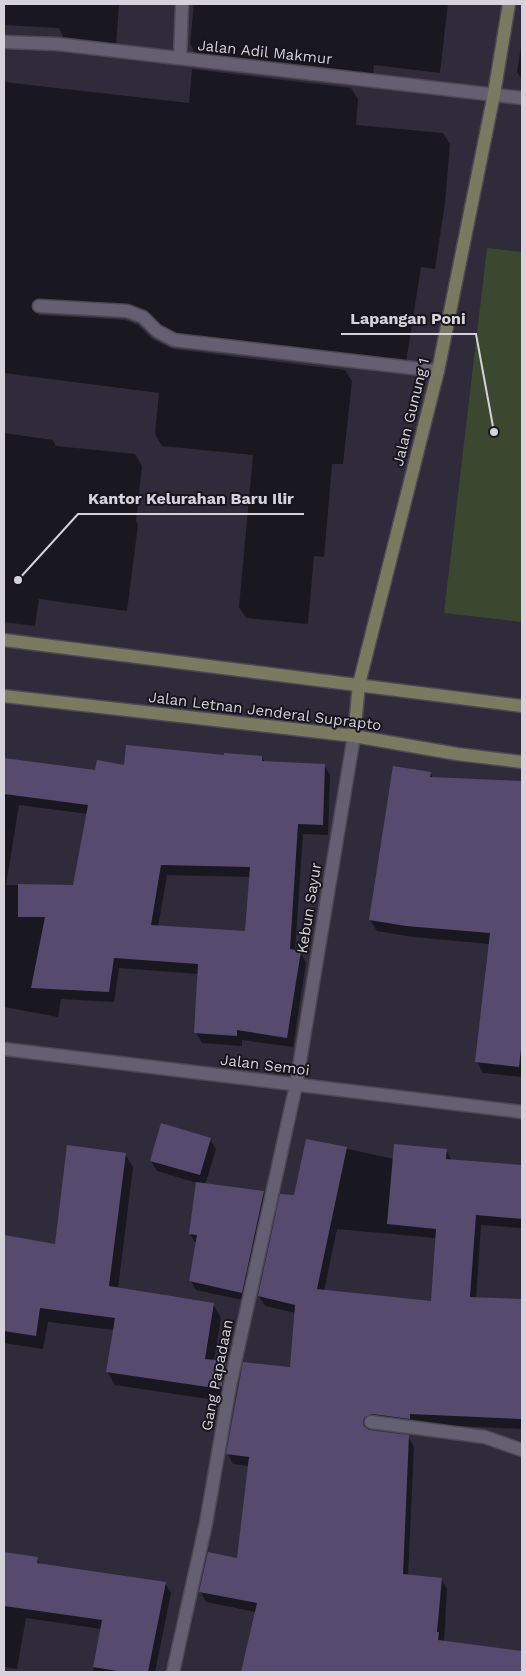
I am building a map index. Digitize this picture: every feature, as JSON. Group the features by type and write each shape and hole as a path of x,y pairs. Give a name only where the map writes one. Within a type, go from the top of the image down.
{"main road":[{"name":"Jalan Gunung 1","path":"354,736 359,684 438,371 494,94 509,4"},
{"path":"4,640 522,706"},
{"name":"Jalan Letnan Jenderal Suprapto","path":"4,696 354,736 457,754 522,762"}],"street":[{"path":"180,58 182,4"},
{"name":"Jalan Adil Makmur","path":"4,42 58,44 522,98"},
{"path":"38,306 127,311 143,318 157,331 174,340 438,371"},
{"name":"Kebun Sayur","path":"296,1085 354,736"},
{"name":"Jalan Semoi","path":"4,1049 522,1112"},
{"name":"Gang Papadaan","path":"173,1672 206,1523 230,1385 296,1085"},
{"path":"371,1422 485,1438 522,1450"}],"green space":[{"path":"487,248 522,252 522,622 444,613"}],"building":[{"path":"126,745 224,755 224,753 262,756 262,761 325,764 323,825 298,824 290,949 301,951 287,1038 237,1030 237,1036 194,1033 198,964 114,958 109,992 31,988 45,917 18,917 18,884 73,885 88,805 4,794 4,758 95,770 97,760 124,765","holes":["161,865 250,867 245,931 151,925"]},
{"path":"393,766 431,772 430,777 522,781 522,1040 519,1067 475,1062 490,933 406,926 369,920"},
{"path":"161,1123 211,1138 200,1175 150,1161"},
{"path":"306,1139 347,1147 317,1289 431,1301 436,1229 387,1224 394,1144 447,1149 446,1159 522,1165 522,1219 476,1215 470,1297 522,1299 522,1419 410,1414 410,1419 372,1414 365,1417 363,1421 364,1426 369,1430 409,1435 403,1574 442,1578 437,1632 439,1632 438,1640 522,1651 522,1672 241,1672 257,1603 199,1592 208,1552 237,1558 249,1457 226,1454 243,1362 290,1367 295,1305 258,1296 280,1194 294,1195"},
{"path":"67,1145 126,1153 109,1286 214,1303 205,1359 227,1361 221,1389 106,1372 115,1318 40,1308 36,1336 4,1331 4,1235 55,1244"},
{"path":"196,1182 264,1191 242,1293 189,1281 197,1235 189,1234"},
{"path":"4,1552 38,1557 37,1563 166,1582 148,1672 123,1672 93,1667 102,1620 4,1606"}],"place":[{"name":"Lapangan Poni","path":"494,432"},
{"name":"Kantor Kelurahan Baru Ilir","path":"18,580"}]}
